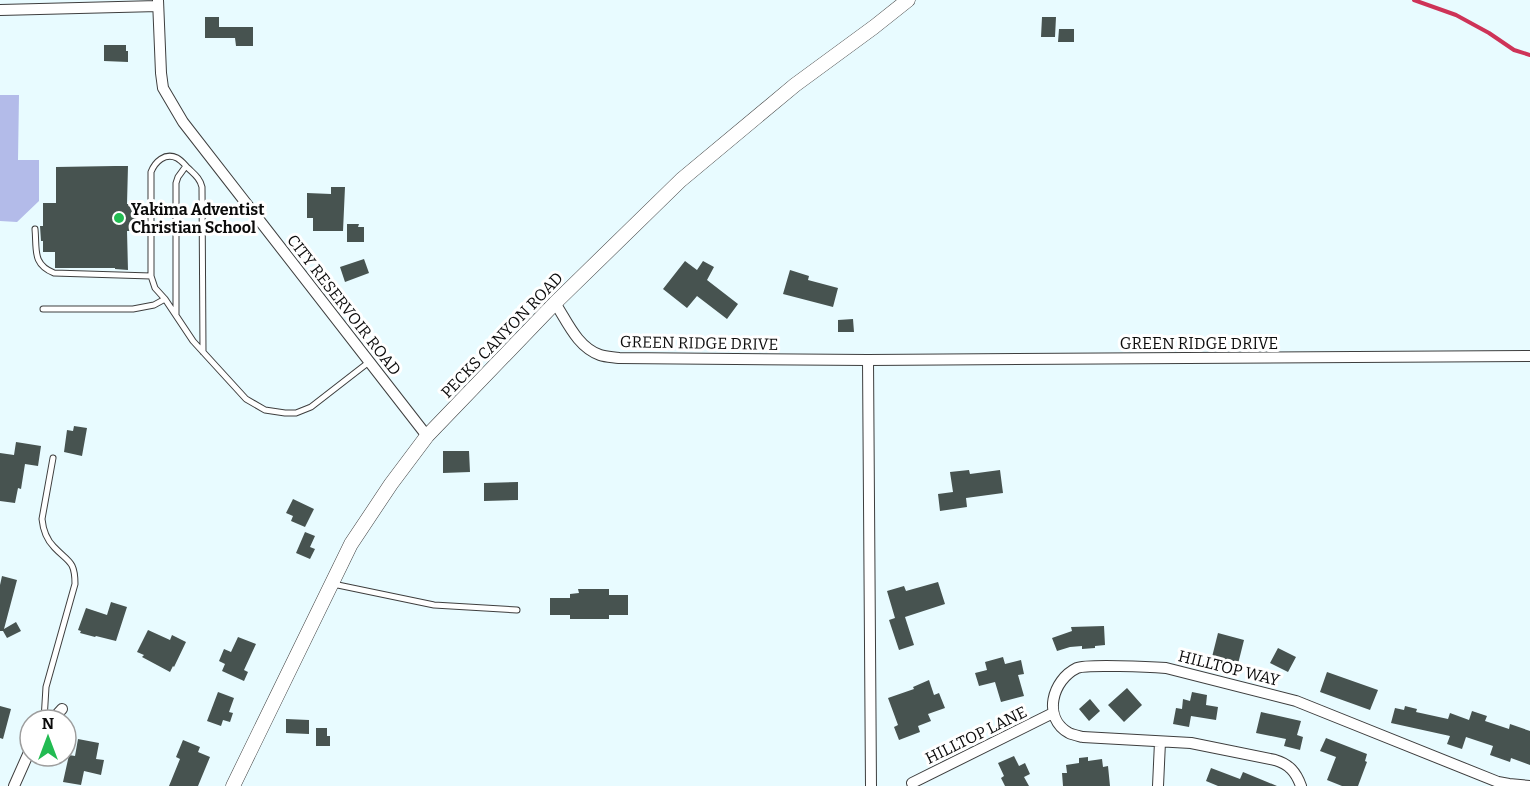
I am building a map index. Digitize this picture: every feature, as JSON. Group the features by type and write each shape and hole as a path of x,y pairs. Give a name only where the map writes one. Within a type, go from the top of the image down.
{"street":[{"name":"PECKS CANYON ROAD","path":"233,786 351,543 427,436 555,303 681,180 795,85 905,1"},
{"path":"0,10 158,3"},
{"name":"CITY RESERVOIR ROAD","path":"158,3 161,72 164,88 171,103 190,131 427,436"},
{"name":"GREEN RIDGE DRIVE","path":"555,303 579,341 601,355 619,358 868,360 1530,356"},
{"path":"868,360 871,786"},
{"name":"HILLTOP WAY","path":"1053,713 1053,699 1057,687 1077,668 1150,666 1166,668 1296,701 1498,782 1530,786"},
{"path":"1053,713 1061,726 1070,733 1083,737 1191,743 1284,762 1297,775 1301,786"},
{"name":"HILLTOP LANE","path":"912,783 1053,713"},
{"path":"1158,786 1160,742"},
{"path":"14,786 22,768"}],"lane":[{"path":"203,352 201,180 178,158 171,156 161,158 151,172 151,276 155,288 193,341 203,352 246,399 265,410 296,413 310,406 369,362"},
{"path":"176,316 176,183 186,166"},
{"path":"35,229 38,260 42,266 54,273 151,276"},
{"path":"43,309 133,309 165,299"},
{"path":"45,708 46,687 75,584 72,563 53,547 43,529 42,519 54,458"},
{"path":"332,584 434,605 517,610"}],"shaded area":[{"path":"0,95 19,95 18,160 39,160 39,201 17,222 0,221"}],"building":[{"path":"205,17 219,17 219,27 253,27 253,46 236,46 235,38 205,38"},
{"path":"1042,17 1056,17 1055,37 1041,37"},
{"path":"1059,29 1074,29 1074,42 1058,42"},
{"path":"104,45 126,45 128,62 104,61"},
{"path":"128,166 127,204 137,204 137,231 127,231 128,270 55,268 55,252 43,252 40,226 43,226 43,203 56,203 56,167"},
{"path":"331,187 345,187 343,231 313,231 313,218 307,218 307,193 331,194"},
{"path":"347,224 359,224 358,227 364,227 364,242 347,242"},
{"path":"364,259 369,273 345,282 340,267"},
{"path":"685,261 697,270 703,261 714,267 707,280 738,304 727,319 697,296 687,308 663,289"},
{"path":"790,270 809,276 808,280 838,288 833,307 783,294"},
{"path":"853,319 854,332 838,332 838,320"},
{"path":"74,426 87,428 82,456 64,452 67,430 73,431"},
{"path":"16,442 41,446 38,466 25,464 21,489 18,488 15,503 0,501 0,453 14,455"},
{"path":"443,451 469,451 470,472 443,473"},
{"path":"969,470 970,474 1000,470 1003,493 966,498 967,507 940,511 938,494 953,492 950,472"},
{"path":"518,482 518,500 484,501 484,483"},
{"path":"293,499 314,509 305,527 291,521 293,516 286,513"},
{"path":"305,532 315,536 310,547 315,549 310,559 296,553"},
{"path":"2,576 17,580 4,629 16,622 21,631 7,638 3,631 0,631"},
{"path":"938,582 945,604 905,617 914,645 899,650 889,620 895,618 887,591 904,586 906,591"},
{"path":"578,589 609,589 609,595 628,595 628,615 609,615 609,619 570,619 570,615 550,615 550,598 570,598 570,594 579,593"},
{"path":"111,602 127,607 116,641 80,633 81,631 78,630 86,608 107,615"},
{"path":"1104,626 1105,645 1095,646 1095,648 1082,649 1082,646 1057,651 1052,638 1072,631 1071,627"},
{"path":"148,630 170,640 172,635 186,642 170,672 137,652"},
{"path":"1218,633 1244,640 1238,664 1212,657"},
{"path":"238,637 256,644 244,670 248,672 244,681 222,671 225,664 219,661 224,649 231,652"},
{"path":"1278,648 1296,657 1288,672 1270,663"},
{"path":"1003,657 1005,664 1021,660 1024,674 1018,675 1024,696 1001,702 995,682 979,686 975,673 987,670 985,662"},
{"path":"1327,672 1378,690 1370,710 1320,692"},
{"path":"929,680 934,695 939,693 945,708 928,714 931,721 918,726 920,732 899,740 894,727 898,725 888,698 914,689 913,687"},
{"path":"1127,688 1142,705 1124,722 1108,705"},
{"path":"218,692 234,698 229,712 233,713 230,722 223,720 221,726 207,721"},
{"path":"1192,692 1207,695 1206,705 1218,707 1216,720 1191,716 1189,727 1173,724 1176,708 1182,709 1183,699 1190,701"},
{"path":"1090,699 1100,711 1089,721 1079,709"},
{"path":"0,706 11,709 3,739 0,738"},
{"path":"1405,706 1417,709 1416,712 1448,719 1450,713 1469,720 1472,711 1487,716 1485,721 1509,729 1510,724 1530,731 1530,765 1511,758 1510,762 1490,755 1493,746 1466,737 1462,749 1447,744 1450,736 1391,723 1395,708 1404,710"},
{"path":"1261,712 1301,721 1297,735 1303,737 1300,750 1284,746 1286,739 1256,733"},
{"path":"286,719 309,720 309,734 286,733"},
{"path":"316,728 327,728 330,746 316,746"},
{"path":"1326,738 1367,754 1365,761 1367,762 1358,786 1342,786 1327,780 1336,757 1320,751"},
{"path":"78,739 99,743 96,759 104,760 101,775 84,771 81,785 63,782 66,768 78,768"},
{"path":"183,740 200,747 198,752 210,757 198,786 169,786 180,759 176,757"},
{"path":"1014,756 1019,766 1025,763 1030,774 1024,777 1029,786 1005,786 1001,778 1004,776 998,763"},
{"path":"1088,757 1088,761 1102,759 1103,767 1108,766 1110,786 1063,786 1062,773 1067,773 1066,765 1079,763 1079,758"},
{"path":"1211,768 1240,779 1243,772 1277,786 1218,786 1206,781"}],"waterway":[{"path":"1414,0 1456,15 1514,50 1530,55"}],"place":[{"name":"Yakima Adventist Christian School","path":"119,218"}]}
